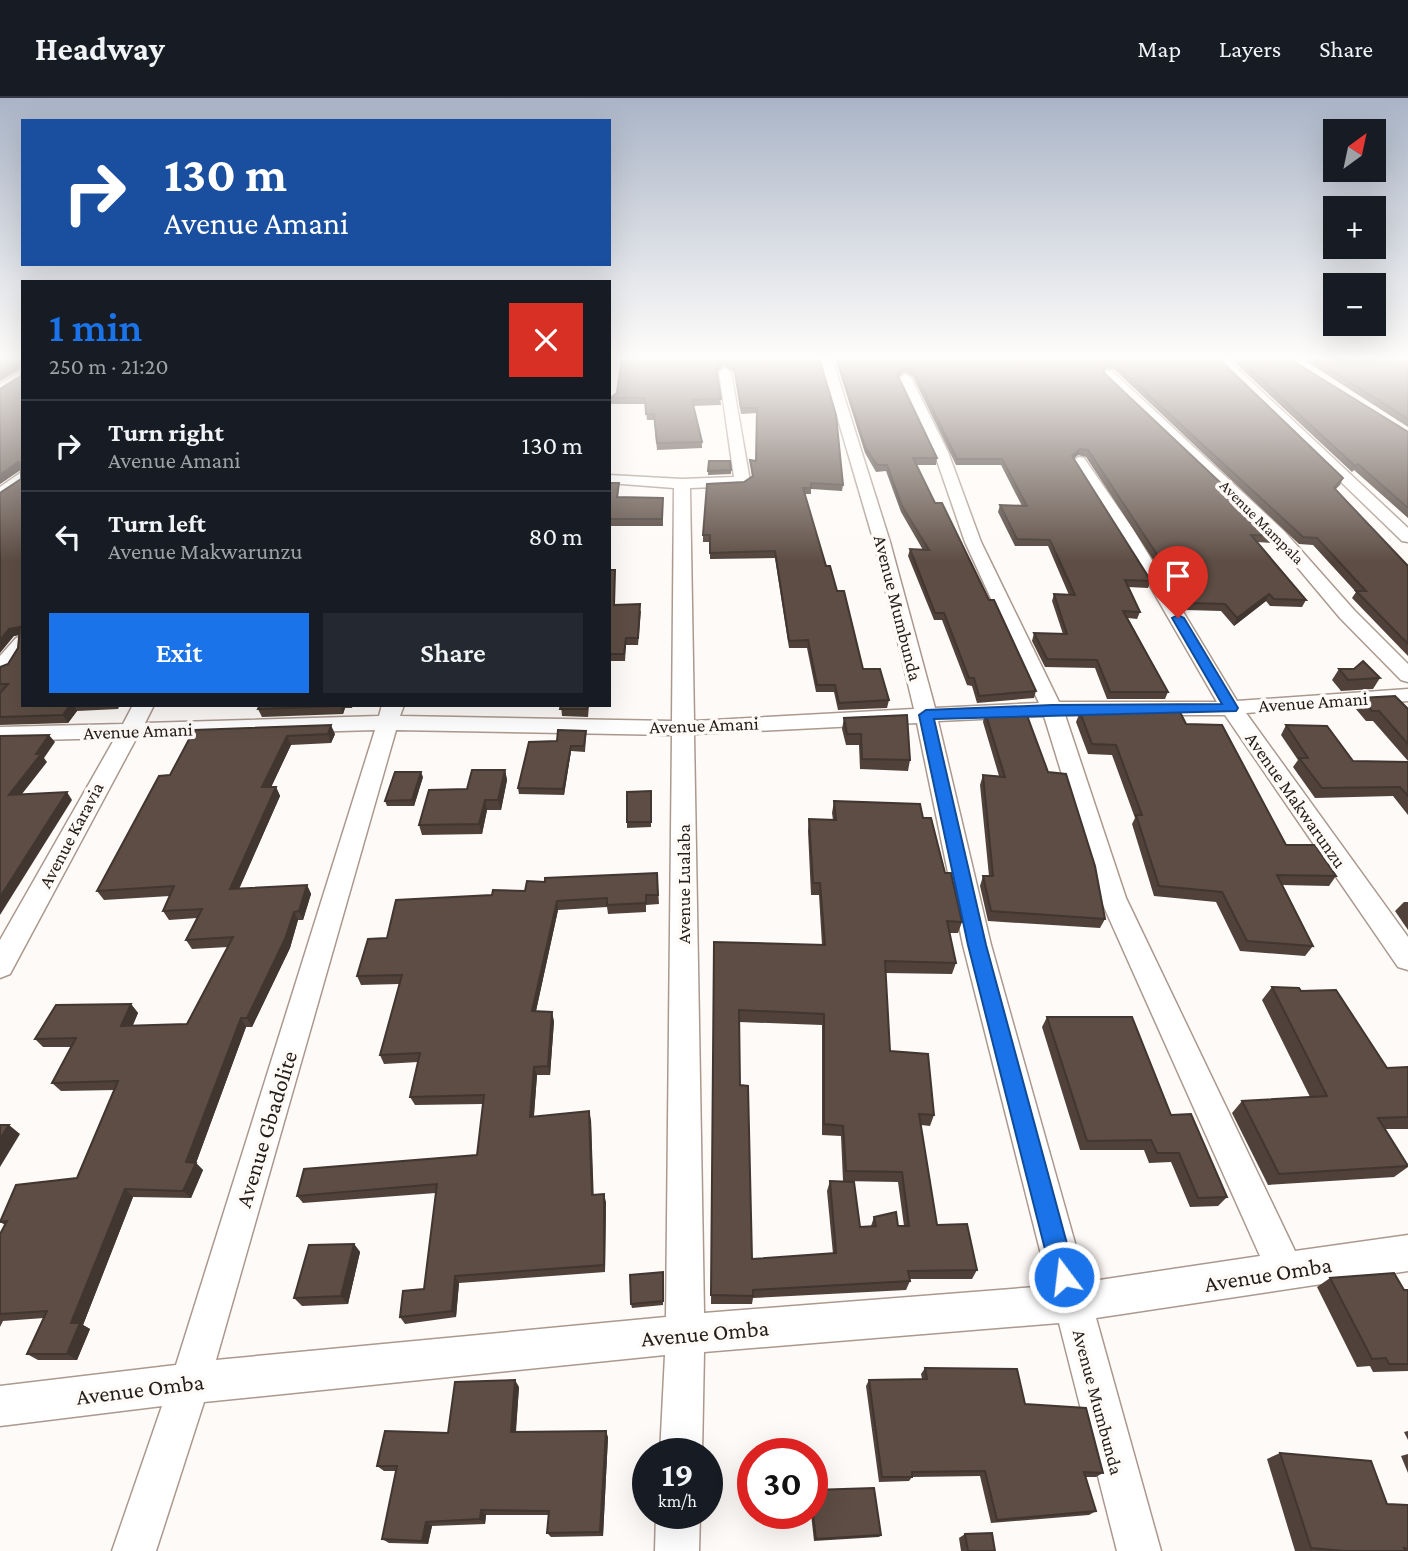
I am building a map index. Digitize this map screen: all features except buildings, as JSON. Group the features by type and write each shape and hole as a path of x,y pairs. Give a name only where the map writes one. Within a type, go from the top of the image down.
{"street":[{"path":"611,479 682,484 742,481 733,426"},
{"name":"Avenue Mumbunda","path":"847,426 867,491 926,715 977,945 1070,1303 1139,1551"},
{"path":"928,426 941,452 973,542 1052,709 1113,898 1285,1271"},
{"name":"Avenue Mampala","path":"1163,426 1278,534 1346,614 1408,676"},
{"path":"1291,426 1408,537"},
{"name":"Avenue Makwarunzu","path":"1079,461 1125,529 1231,708 1408,959"},
{"path":"8,489 21,477"},
{"name":"Avenue Lualaba","path":"682,484 685,1334 682,1438"},
{"path":"0,669 21,644"},
{"name":"Avenue Amani","path":"0,734 127,732 391,714 682,728 1052,709 1231,708 1408,695"},
{"name":"Avenue Karavia","path":"0,966 143,707"},
{"name":"Avenue Gbadolite","path":"134,1551 190,1383 391,714"},
{"name":"Avenue Omba","path":"0,1406 190,1383 685,1334 1070,1303 1408,1253"},
{"path":"677,1551 678,1529"}],"route":[{"path":"1064,1277 977,945 926,715 1052,709 1231,708 1178,618"}]}
